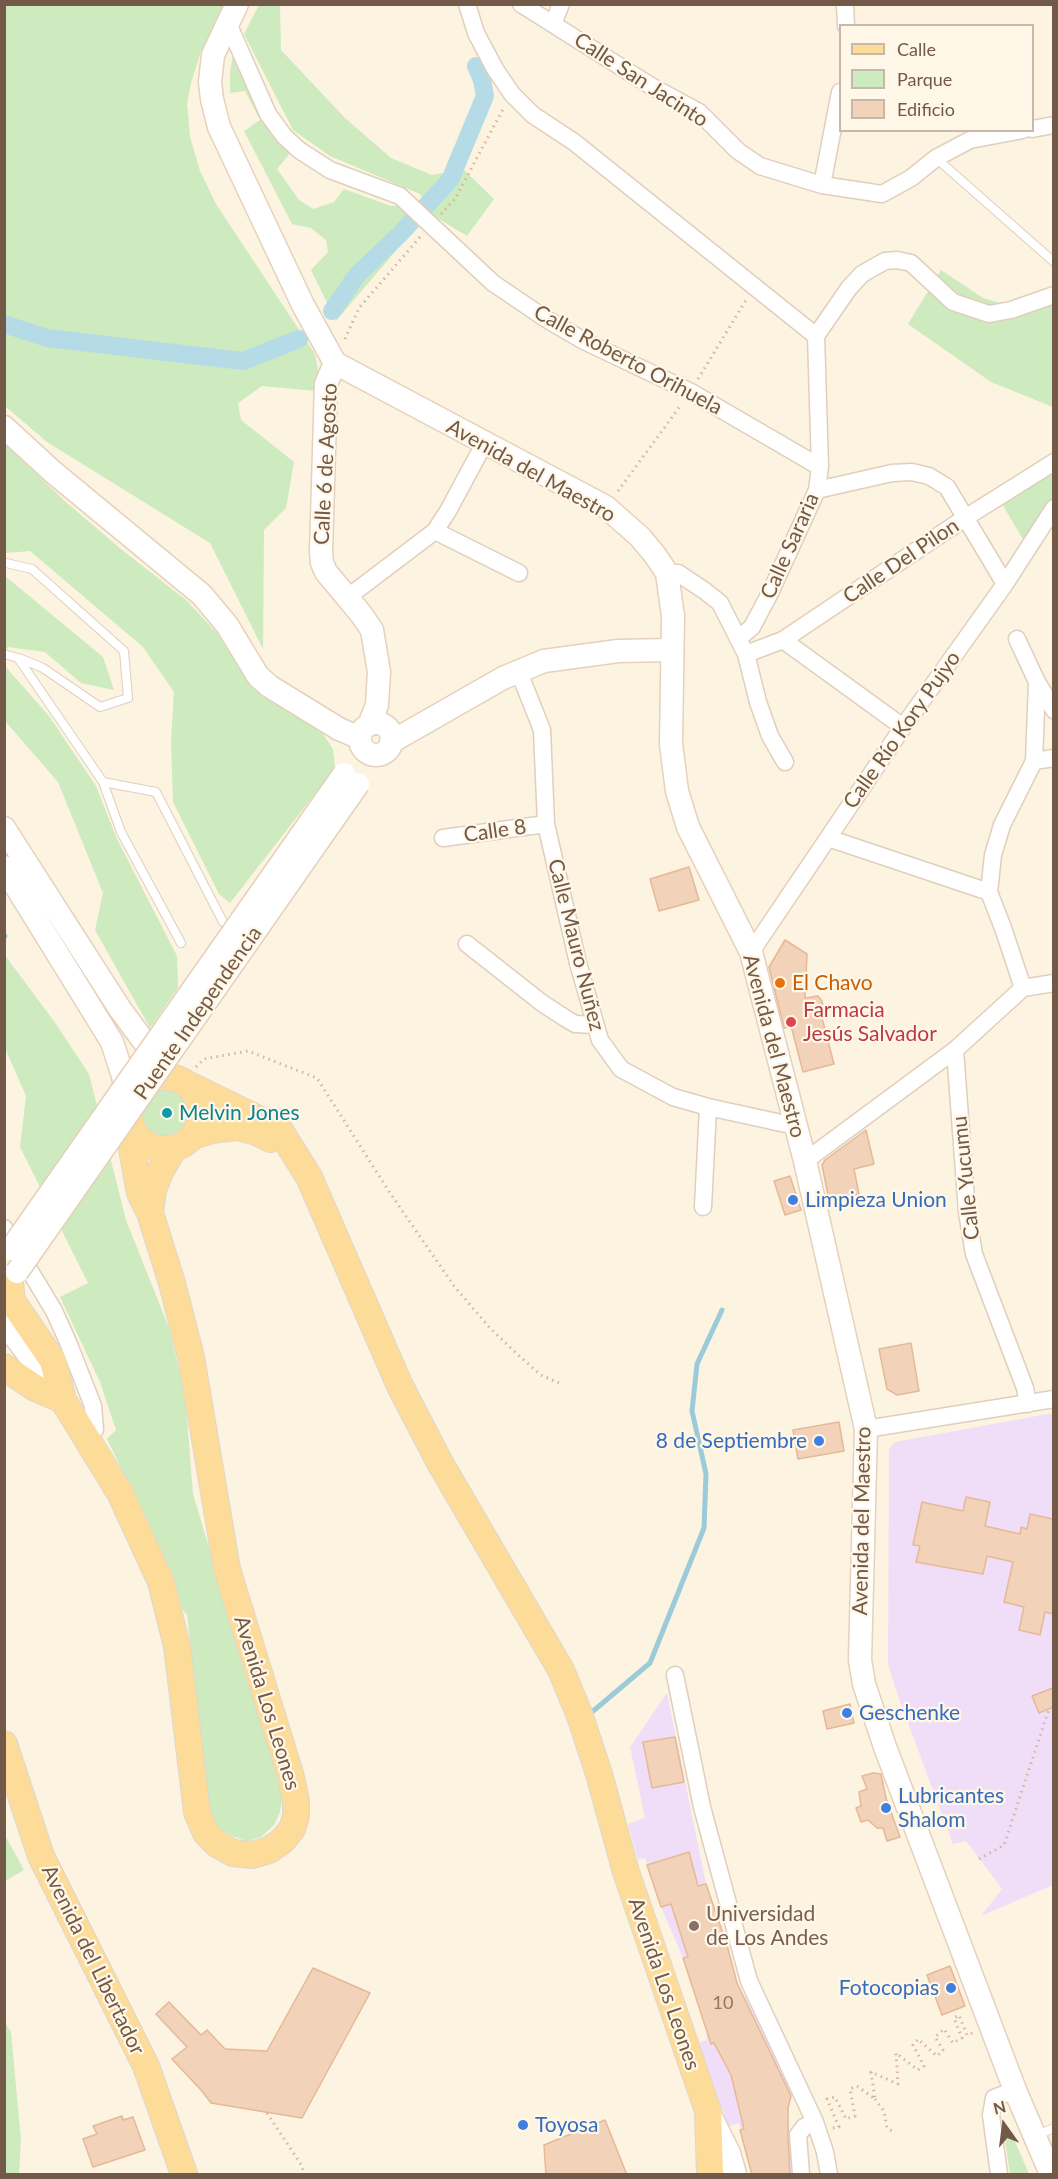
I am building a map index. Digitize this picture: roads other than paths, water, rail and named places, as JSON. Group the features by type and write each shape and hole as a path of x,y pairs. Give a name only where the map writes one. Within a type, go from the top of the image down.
{"main road":[{"path":"232,13 213,55 210,82 219,127 303,305 335,363"},
{"name":"Avenida del Maestro","path":"335,363 606,507 640,537 656,555 667,573 673,616 671,744 677,791 688,827 752,952 805,1161 866,1430 860,1660 864,1684 885,1747 1015,2090 1044,2132 1051,2175"},
{"name":"Calle 6 de Agosto","path":"335,363 326,384 321,551 322,563 326,572 372,630 375,641 379,672 377,705 363,735"},
{"path":"4,427 52,472 202,595 227,625 258,676 339,729 363,735 365,751 375,755 503,678 544,661 572,655 618,651 671,650"},
{"name":"Puente Independencia","path":"351,779 363,735"},
{"name":"Puente Independencia","path":"8,1262 351,779 385,748"},
{"path":"4,828 120,1008 180,1080 196,1094 201,1105 201,1118 184,1142"},
{"path":"4,867 112,1042 123,1076 131,1120 141,1140 150,1146 162,1149 212,1130 236,1127 257,1132 292,1149"},
{"path":"131,1120 136,1092 142,1085 151,1080 180,1080"},
{"name":"Avenida Los Leones","path":"180,1080 279,1129 292,1149 309,1177 400,1386 435,1454 561,1670 580,1716 599,1774 626,1872 708,2111 710,2175"},
{"name":"Avenida Los Leones","path":"4,1322 63,1400 86,1435 120,1493 161,1582 177,1646 197,1812 206,1833 217,1844 233,1853 252,1855 269,1850 282,1841 292,1829 296,1816 296,1801 291,1777 228,1569 191,1357 172,1283 150,1213 140,1193 132,1149 131,1120"},
{"name":"Avenida Los Leones","path":"150,1213 153,1191 160,1172 184,1142"},
{"path":"8,1262 10,1293 17,1310 53,1362 63,1400"},
{"path":"4,1367 35,1388 63,1400"},
{"name":"Avenida del Libertador","path":"4,1744 41,1856 146,2066 184,2175"},
{"path":"708,2111 729,2153 735,2175"}],"street":[{"path":"467,4 476,33 495,69 512,94 533,114 574,141 816,336 849,288 862,274 885,261 897,260 911,263 953,302 989,314 1011,310 1053,295"},
{"name":"Calle San Jacinto","path":"521,4 651,86 699,112 738,151 760,166 822,185 882,194 911,178 936,158 970,140 1012,132"},
{"path":"553,24 561,4"},
{"path":"845,4 846,24"},
{"name":"Calle Roberto Orihuela","path":"232,13 268,114 284,136 299,150 330,170 400,196 493,283 543,317 584,341 691,392 820,467"},
{"path":"822,185 839,97"},
{"path":"1034,129 1053,125"},
{"name":"Calle Sararia","path":"738,639 752,627 771,593 818,490 820,467 816,336"},
{"path":"348,597 435,531 484,444"},
{"name":"Calle Del Pilon","path":"746,654 783,640 1053,462"},
{"path":"818,490 892,473 912,472 929,476 947,488 1005,584"},
{"name":"Calle Río Kory Pujyo","path":"752,952 903,727 1005,584 1053,508"},
{"path":"435,531 519,573"},
{"path":"667,573 678,573 720,603 746,654 758,702 770,736 785,762"},
{"path":"1017,639 1053,710"},
{"path":"783,640 903,727"},
{"name":"Calle Mauro Nuñez","path":"519,672 542,730 546,824 578,963 600,1040 621,1069 673,1097 795,1126"},
{"path":"1023,988 1004,928 989,892 993,855 1002,825 1034,761 1037,682"},
{"path":"1034,761 1053,758"},
{"name":"Calle 8","path":"443,838 546,824"},
{"path":"828,838 989,892"},
{"path":"467,944 542,1003 565,1018 575,1024 595,1025"},
{"path":"805,1161 955,1050 1023,988 1053,983"},
{"name":"Calle Yucumu","path":"955,1050 967,1212 974,1254 1025,1388 1028,1404"},
{"path":"703,1207 708,1107"},
{"path":"8,1262 54,1311 93,1407 95,1429 86,1435"},
{"path":"866,1430 1053,1399"},
{"path":"675,1675 702,1807 749,1981 815,2122 825,2152 829,2175"},
{"path":"999,2175 991,2115 994,2098 1015,2090"},
{"path":"801,2175 798,2135 804,2127 815,2122"}],"lane":[{"path":"936,158 1053,261"},
{"path":"4,654 43,668 100,707 128,698 124,651 32,569 6,563"},
{"path":"18,658 103,782 121,832 181,943"},
{"path":"103,782 156,792 224,922"}],"waterway":[{"path":"332,311 357,275 400,234 450,180 485,96 476,66"},
{"path":"4,324 47,338 243,361 299,339"},
{"path":"592,1712 650,1663 704,1528 706,1474 692,1411 697,1364 722,1310"}],"place":[{"name":"El Chavo","path":"780,983"},
{"name":"Farmacia Jesús Salvador","path":"791,1022"},
{"name":"Melvin Jones","path":"167,1113"},
{"name":"Limpieza Union","path":"793,1200"},
{"name":"8 de Septiembre","path":"819,1441"},
{"name":"Geschenke","path":"847,1713"},
{"name":"Lubricantes Shalom","path":"886,1808"},
{"name":"Universidad de Los Andes","path":"694,1926"},
{"name":"Fotocopias","path":"951,1988"},
{"name":"Toyosa","path":"523,2125"}]}
